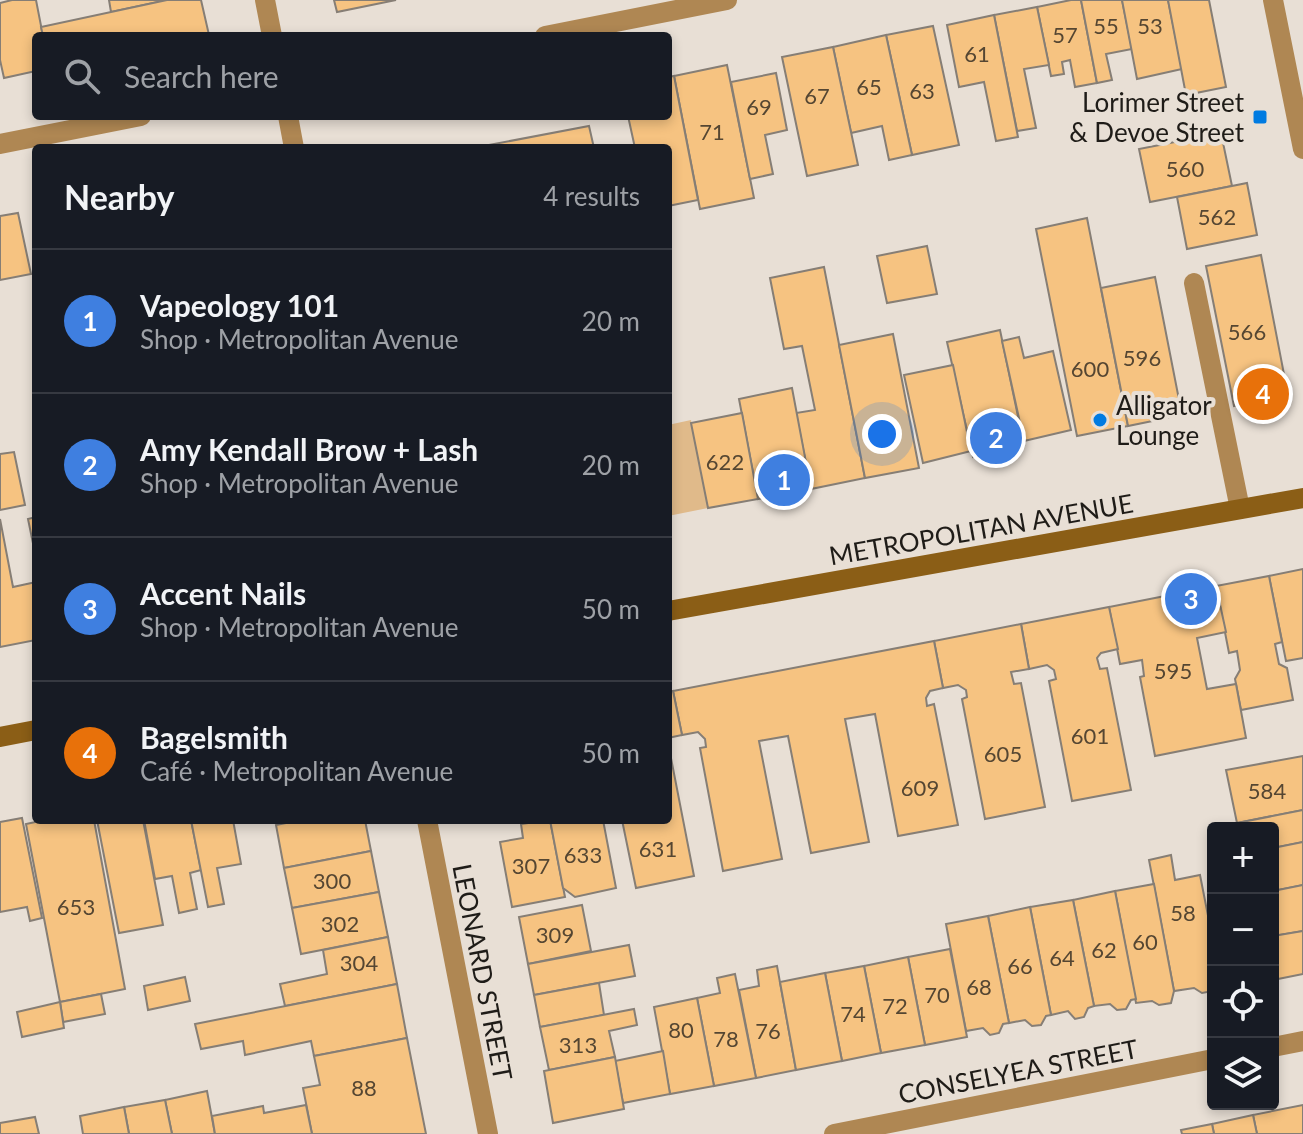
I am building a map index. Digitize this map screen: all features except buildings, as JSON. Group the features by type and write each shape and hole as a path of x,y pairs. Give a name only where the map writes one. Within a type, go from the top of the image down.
{"main road":[{"name":"METROPOLITAN AVENUE","path":"672,610 1303,498"},
{"path":"0,737 32,731"}],"street":[{"path":"265,0 271,32"},
{"path":"565,32 727,0"},
{"path":"1273,0 1303,149"},
{"path":"0,144 121,120"},
{"path":"289,120 293,144"},
{"path":"1194,283 1240,509"},
{"name":"LEONARD STREET","path":"428,824 488,1134"},
{"path":"1279,1046 1303,1041"},
{"name":"CONSELYEA STREET","path":"834,1134 1207,1060"}],"shaded area":[{"path":"691,420 708,508 672,515 672,424"}],"place":[{"name":"Lorimer Street & Devoe Street","path":"1260,117"},
{"name":"Bagelsmith","path":"1263,394"},
{"name":"Alligator Lounge","path":"1100,420"},
{"name":"Amy Kendall Brow + Lash","path":"996,438"},
{"name":"Vapeology 101","path":"784,480"},
{"name":"Accent Nails","path":"1191,599"}]}
